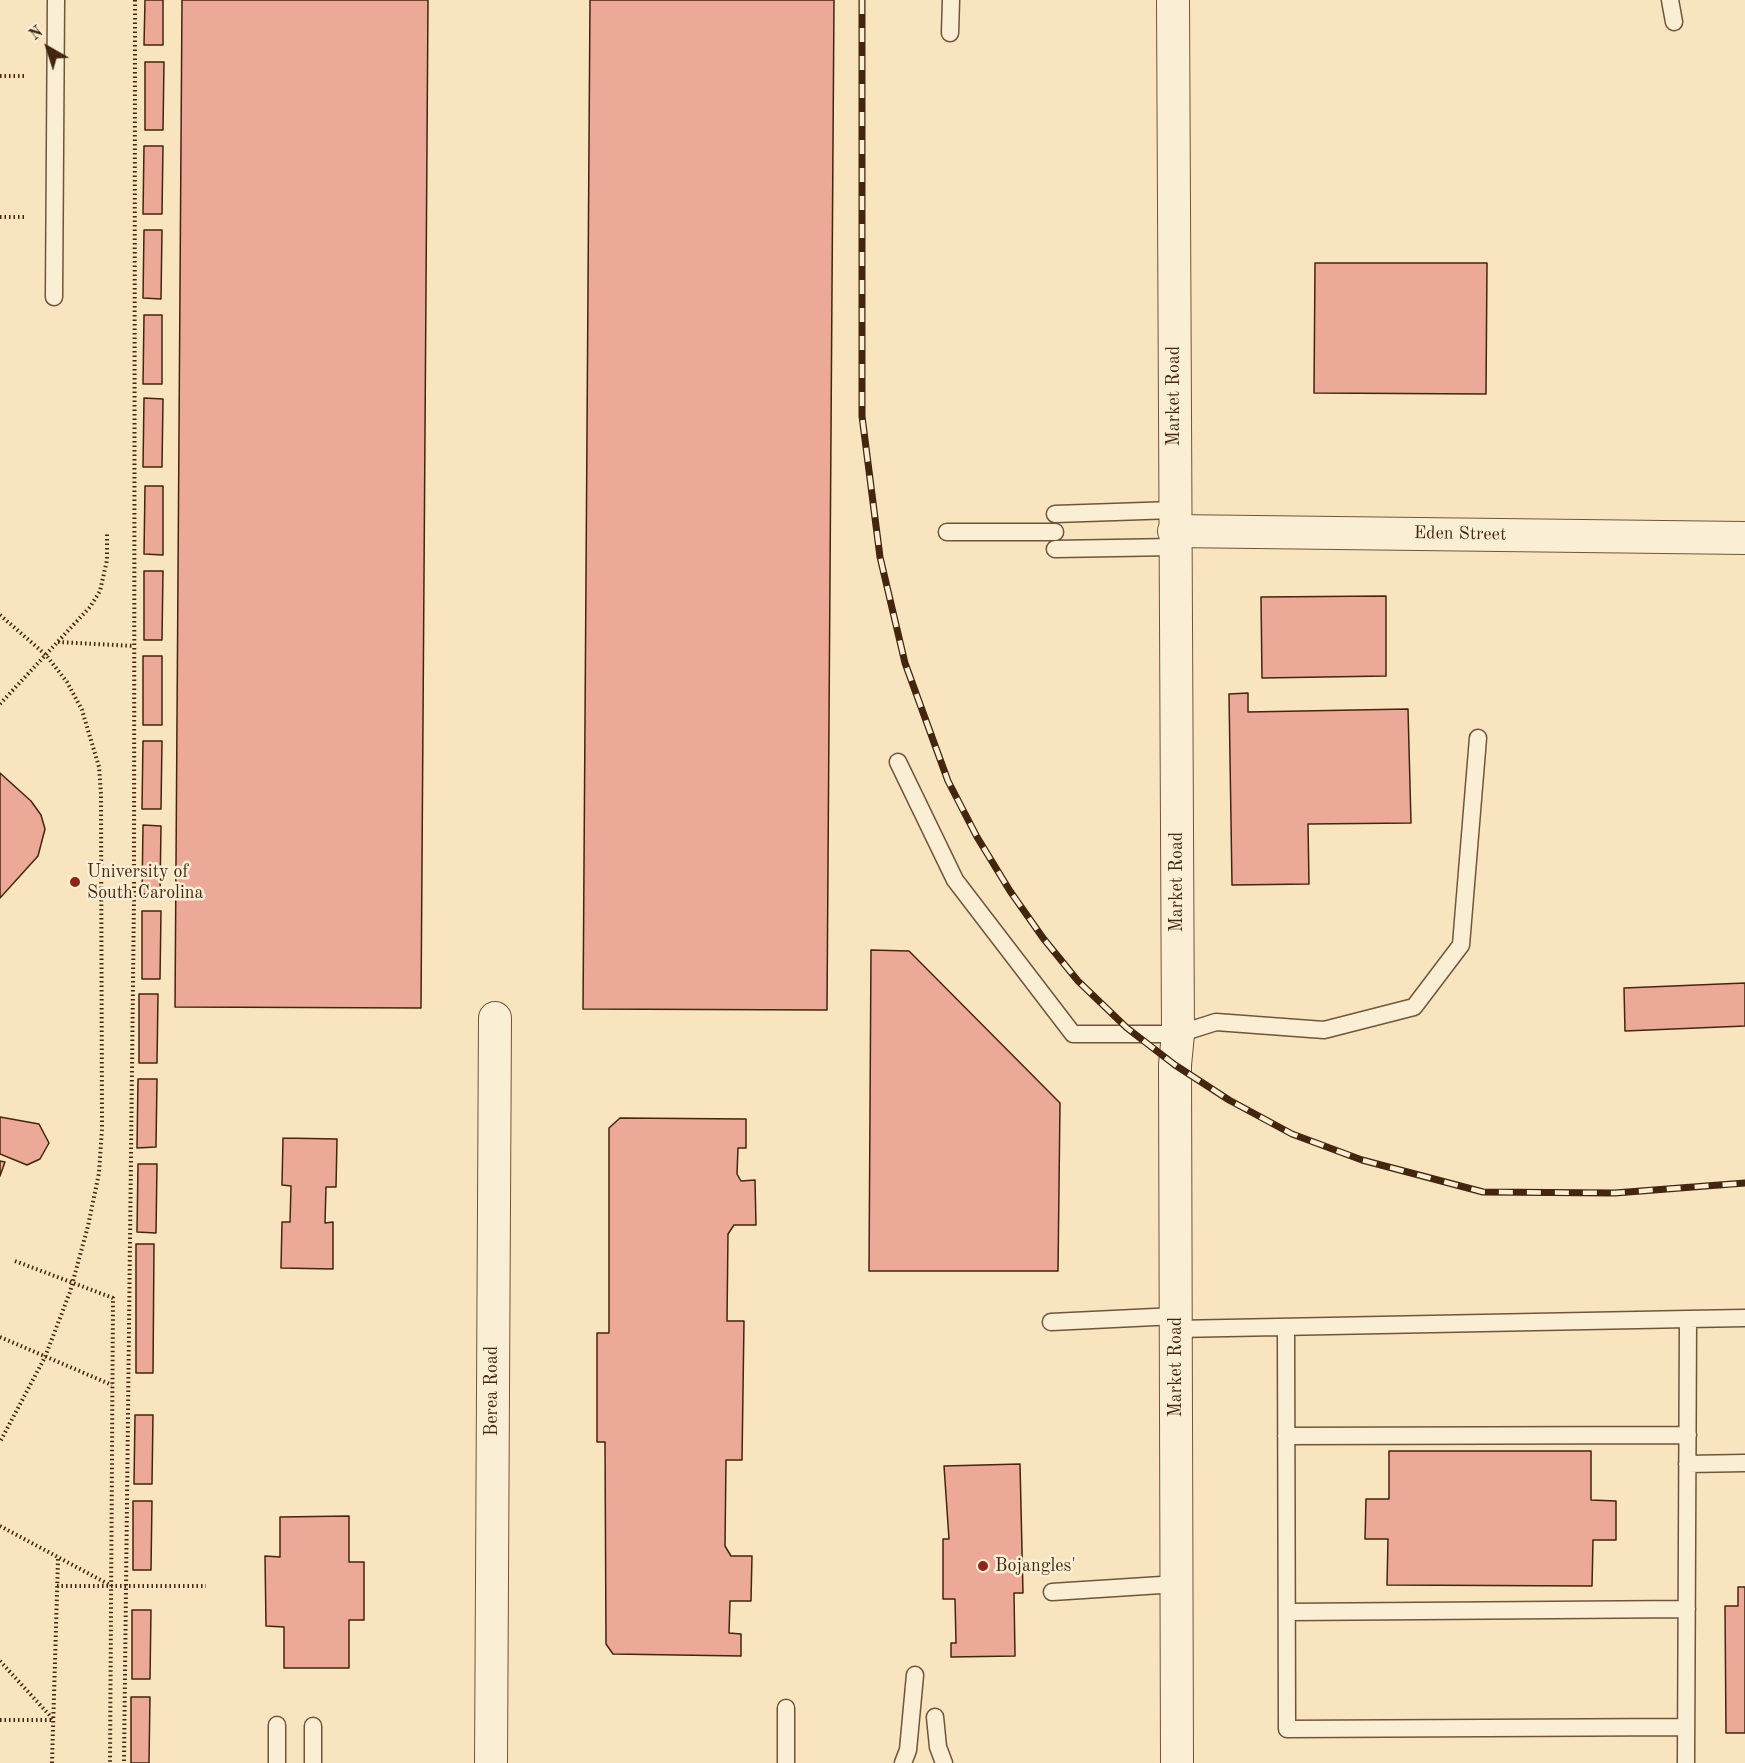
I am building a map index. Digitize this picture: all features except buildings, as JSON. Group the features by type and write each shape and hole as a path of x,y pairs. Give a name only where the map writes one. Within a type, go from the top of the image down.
{"street":[{"name":"Market Road","path":"1173,0 1178,1034 1175,1065 1177,1763"},
{"name":"Eden Street","path":"1174,529 1745,538"},
{"name":"Berea Road","path":"491,1763 495,1018"}],"lane":[{"path":"54,297 56,0"},
{"path":"950,33 951,0"},
{"path":"1670,0 1674,22"},
{"path":"1055,514 1174,529"},
{"path":"1055,549 1174,529"},
{"path":"947,532 1055,532"},
{"path":"898,762 955,880 1073,1034 1178,1034 1216,1022 1324,1030 1414,1006 1461,945 1478,738"},
{"path":"1051,1322 1176,1322 1286,1327 1745,1318"},
{"path":"1686,1763 1688,1319"},
{"path":"1286,1327 1287,1729 1686,1727"},
{"path":"1286,1436 1688,1436"},
{"path":"1688,1464 1745,1463"},
{"path":"1052,1592 1176,1584"},
{"path":"1287,1612 1687,1610"},
{"path":"903,1763 908,1750 915,1675"},
{"path":"786,1708 786,1763"},
{"path":"935,1717 938,1747 944,1763"},
{"path":"277,1725 277,1763"},
{"path":"313,1726 313,1763"}],"path":[{"path":"124,1761 134,646 135,0"},
{"path":"0,704 90,607 100,591 107,560 107,533"},
{"path":"0,615 46,655 82,710 99,767 102,1128 97,1184 72,1283 45,1357 0,1443"},
{"path":"58,642 134,646"},
{"path":"15,1261 113,1298 110,1763"},
{"path":"0,1338 112,1386"},
{"path":"0,1526 111,1586"},
{"path":"52,1763 58,1559"},
{"path":"57,1586 207,1586"},
{"path":"0,1661 53,1720"},
{"path":"0,1720 53,1720"}],"railway":[{"path":"862,0 862,416 880,557 905,663 948,781 977,837 1010,891 1043,938 1078,981 1127,1028 1175,1065 1229,1100 1292,1134 1362,1160 1483,1192 1615,1193 1745,1183"}],"place":[{"name":"University of South Carolina","path":"75,882"},
{"name":"Bojangles'","path":"983,1566"}]}
